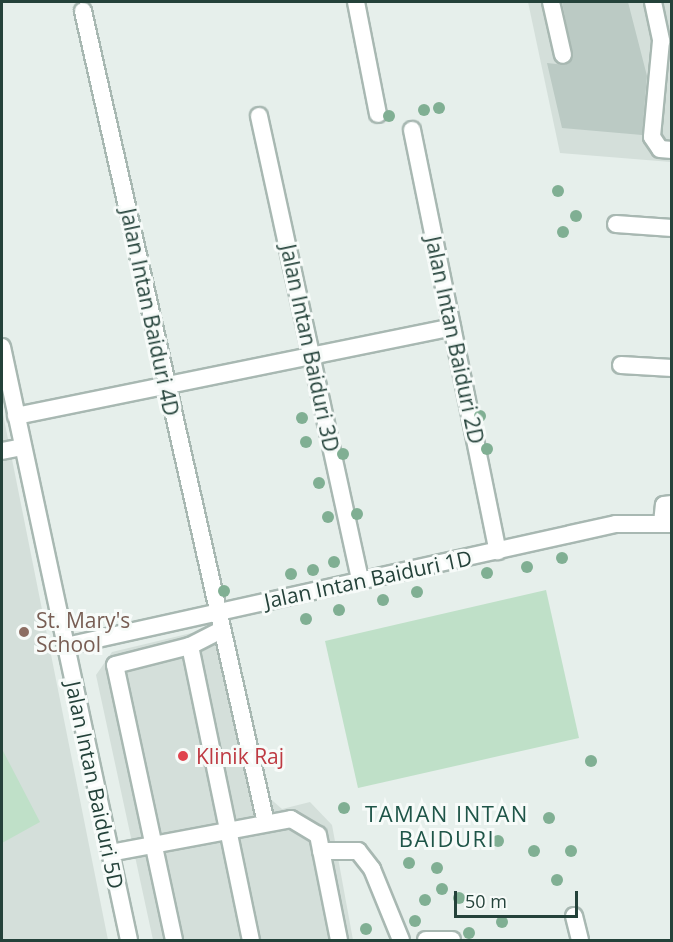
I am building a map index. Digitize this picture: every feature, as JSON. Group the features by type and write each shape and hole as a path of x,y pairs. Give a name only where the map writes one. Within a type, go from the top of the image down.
{"street":[{"path":"356,2 378,114"},
{"path":"551,2 563,55"},
{"path":"653,2 666,41 652,137 660,149 672,150"},
{"name":"Jalan Intan Baiduri 4D","path":"83,11 216,613 266,823"},
{"name":"Jalan Intan Baiduri 3D","path":"259,116 360,581"},
{"name":"Jalan Intan Baiduri 2D","path":"412,130 498,550"},
{"path":"616,224 672,228"},
{"path":"16,416 452,327"},
{"name":"Jalan Intan Baiduri 5D","path":"2,347 129,940"},
{"path":"621,365 672,368"},
{"path":"2,451 23,447"},
{"path":"667,524 664,505 672,504"},
{"name":"Jalan Intan Baiduri 1D","path":"66,646 615,524 667,524"},
{"path":"174,940 115,665 190,646 221,630"},
{"path":"190,646 251,940"},
{"path":"110,853 291,819 318,835 339,940"},
{"path":"321,851 358,851 372,869 401,940"},
{"path":"574,916 580,940"},
{"path":"426,940 452,940"}],"shaded area":[{"path":"528,2 671,2 671,162 560,153"},
{"name":"St. Mary's School","path":"2,409 91,855 108,940 2,940"},
{"path":"229,624 266,795 282,809 310,802 332,825 353,940 153,940 96,675 112,652"}],"green space":[{"path":"546,590 579,738 358,788 325,641"},
{"path":"2,749 40,822 2,843"}],"building":[{"path":"562,2 628,2 647,76 642,135 562,128 547,63 565,65 573,58"}],"place":[{"name":"St. Mary's School","path":"24,632"},
{"name":"Klinik Raj","path":"183,756"}],"district":[{"name":"TAMAN INTAN BAIDURI","path":"447,826"}]}
